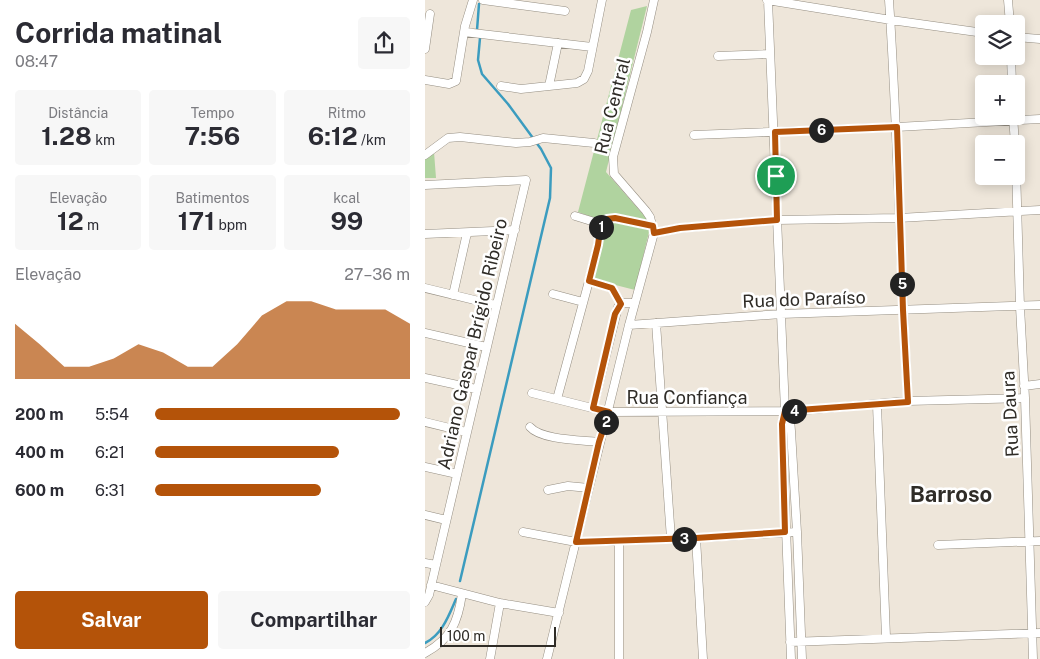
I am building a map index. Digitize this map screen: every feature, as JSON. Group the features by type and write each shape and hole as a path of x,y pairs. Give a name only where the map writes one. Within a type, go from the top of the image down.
{"street":[{"path":"425,80 438,83 455,83 459,73 464,32 473,0"},
{"path":"483,0 565,11"},
{"path":"501,86 521,89 582,81 587,71 602,0"},
{"name":"Rua Central","path":"654,0 613,157 613,168 617,179 646,212 654,230"},
{"path":"791,659 785,532 782,424 785,411 775,132 767,0 975,32"},
{"path":"889,0 897,127 899,218 908,402"},
{"path":"1008,0 1009,15"},
{"path":"425,49 430,14"},
{"path":"464,32 592,47"},
{"path":"1025,38 1040,40"},
{"path":"549,86 558,43"},
{"path":"718,56 771,54"},
{"path":"1025,118 1040,119"},
{"path":"694,135 897,127 975,121"},
{"path":"425,154 448,138 472,138 515,144 543,138 594,143"},
{"name":"Adriano Gaspar Brígido Ribeiro","path":"425,184 526,180 485,347 429,596 425,602"},
{"name":"Rua Daura","path":"1017,185 1029,542 1036,633 1033,659"},
{"path":"557,399 589,281 601,224 607,219 615,218 654,230 777,220 899,218 1040,210"},
{"path":"575,216 601,224"},
{"path":"425,234 515,230"},
{"path":"547,659 599,442 609,412 654,230"},
{"path":"453,295 467,233"},
{"path":"589,281 612,288 621,304"},
{"path":"425,288 495,305"},
{"path":"553,294 583,302"},
{"path":"621,304 635,304"},
{"path":"593,408 615,314 621,304"},
{"name":"Rua do Paraíso","path":"629,325 781,314 1040,305"},
{"path":"656,323 671,539"},
{"path":"425,332 485,347"},
{"path":"425,378 476,389"},
{"path":"1023,386 1040,384"},
{"name":"Rua Confiança","path":"531,393 609,412 763,412 908,402 1025,398"},
{"path":"877,405 886,637"},
{"path":"785,411 790,419 791,431 802,659"},
{"path":"425,422 467,432"},
{"path":"530,427 537,433 546,435 599,442"},
{"path":"425,467 457,474"},
{"path":"548,490 568,486 589,488"},
{"path":"425,515 446,520"},
{"path":"523,532 576,542 797,532"},
{"path":"696,538 703,659"},
{"path":"619,541 619,659"},
{"path":"938,546 1040,541"},
{"path":"425,563 436,565"},
{"path":"431,585 500,603 559,614"},
{"path":"425,653 438,646 449,636 455,624 463,594"},
{"path":"490,659 500,603"},
{"path":"790,642 1036,633"}],"green space":[{"path":"647,6 606,172 647,219 649,232 635,290 592,279 605,222 578,212 631,10"},
{"path":"434,152 436,178 425,178 425,153"}],"waterway":[{"path":"477,30 479,4"},
{"path":"460,581 550,198 551,168 541,149 508,104 482,74 478,60 480,38"},
{"path":"425,643 440,630 448,618 456,599"}],"district":[{"name":"Barroso","path":"951,494"}],"route":[{"path":"897,127 908,402 785,411 782,424 785,532 696,538 576,542 599,442 609,412 593,408 615,314 621,304 612,288 589,281 601,224 607,219 615,218 653,226 654,233 680,228 777,220 776,176 775,132 897,127"}]}
